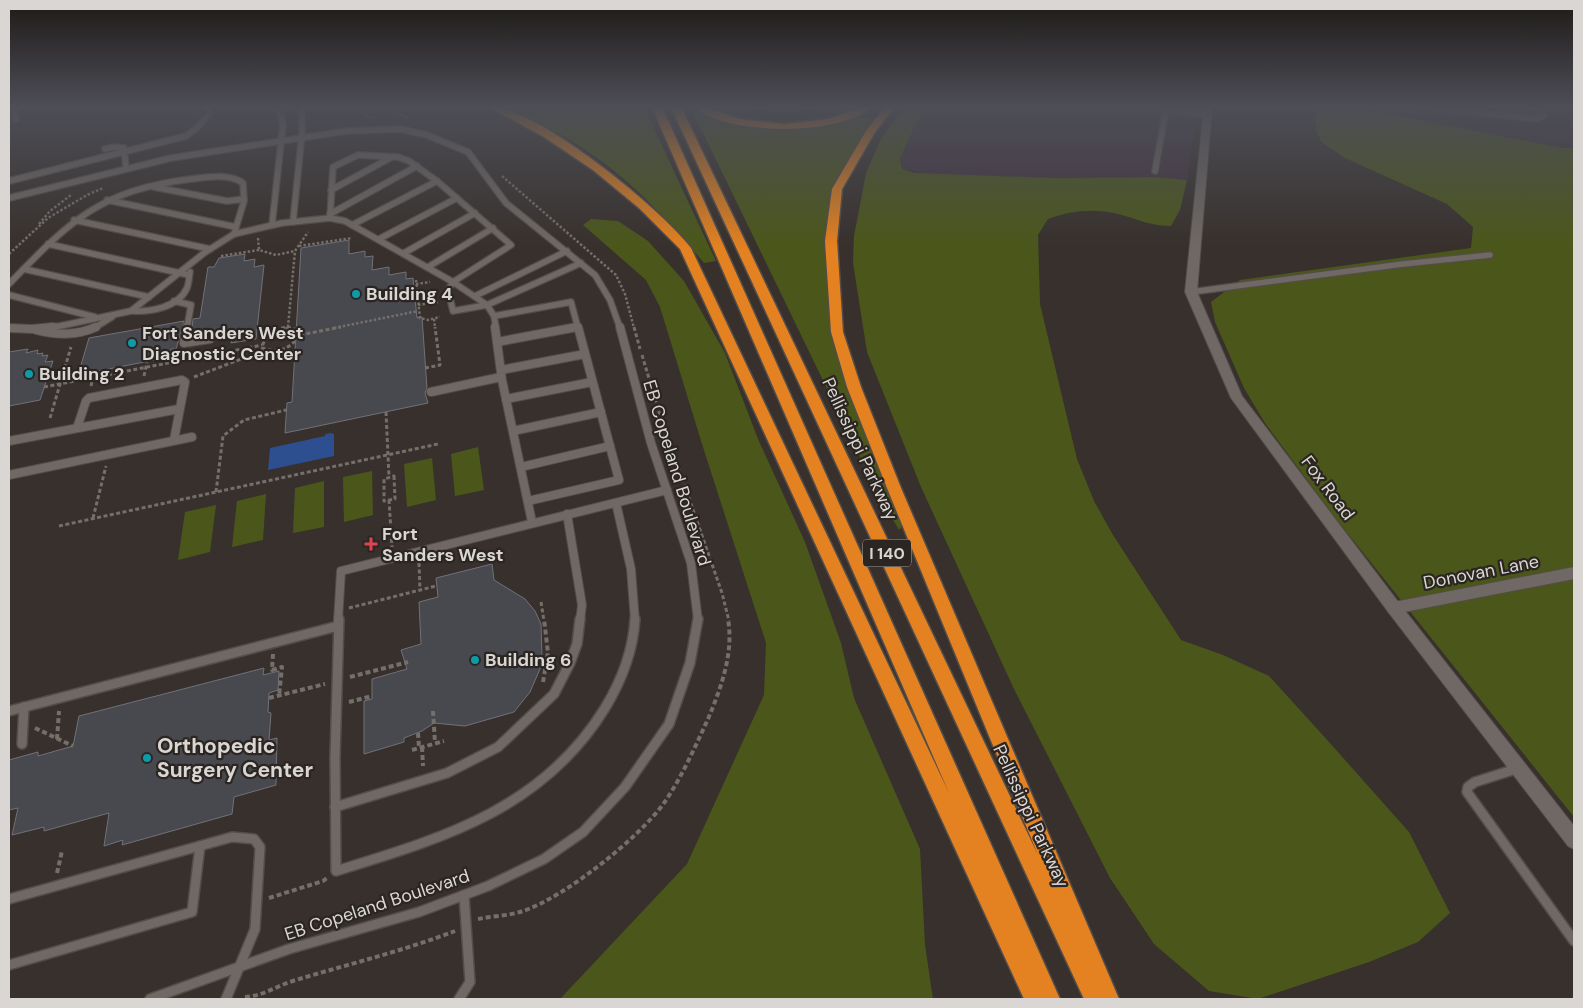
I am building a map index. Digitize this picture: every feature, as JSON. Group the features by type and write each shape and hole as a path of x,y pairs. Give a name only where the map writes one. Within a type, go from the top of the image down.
{"highway":[{"path":"580,154 618,182 663,224 685,248 1035,999"},
{"name":"I 140","path":"678,154 1049,999"},
{"name":"Pellissippi Parkway","path":"698,154 1095,999"},
{"path":"857,154 837,189 831,241 838,332 854,387 894,488 1108,999"}],"street":[{"name":"Fox Road","path":"1203,154 1191,292 1237,398 1394,608 1574,840"},
{"name":"Donovan Lane","path":"1394,608 1574,573"}],"lane":[{"path":"9,181 117,154"},
{"path":"125,154 126,168"},
{"name":"EB Copeland Boulevard","path":"9,198 126,168 198,154"},
{"path":"272,225 280,154"},
{"path":"293,222 299,154"},
{"name":"EB Copeland Boulevard","path":"150,999 288,948 418,912 488,886 544,859 583,832 625,787 669,724 690,663 698,618 691,563 638,398 620,326 610,300 595,274 506,203 490,184 481,167 470,154"},
{"path":"1155,171 1158,154"},
{"path":"330,216 332,167 358,155 392,157 417,166 437,181 511,245 453,282 448,290 454,311 487,305 582,263"},
{"path":"331,190 392,157"},
{"path":"107,200 235,231 330,216 417,166"},
{"path":"9,284 74,220 107,200 150,186 208,176 241,180 244,183 244,199 235,231 130,311"},
{"path":"352,225 437,181"},
{"path":"150,186 227,200 244,199"},
{"path":"378,239 457,198"},
{"path":"404,253 475,213"},
{"path":"330,216 345,221 404,253 487,305 494,316 501,374 532,522"},
{"path":"74,220 210,249"},
{"path":"428,267 493,228"},
{"path":"48,244 189,275"},
{"path":"475,296 567,251"},
{"path":"1191,292 1403,264 1490,255"},
{"path":"9,328 32,329 130,311 141,312 167,305 174,301 187,287 191,264"},
{"path":"24,269 149,297"},
{"path":"9,295 99,318"},
{"path":"174,301 191,305 184,343 210,339"},
{"path":"494,316 571,302 619,480 528,501"},
{"path":"32,329 54,336 63,336 96,329 115,315"},
{"path":"497,342 578,327"},
{"path":"430,392 585,354"},
{"path":"77,428 86,401 89,398 180,380 185,382 174,440"},
{"path":"506,399 592,382"},
{"path":"9,441 179,409"},
{"path":"513,431 600,412"},
{"path":"9,474 192,437"},
{"path":"521,466 610,446"},
{"path":"616,503 632,568 636,602 634,638 626,669 604,712 577,751 541,784 497,811 450,834 336,871 336,706 341,571 666,490"},
{"path":"335,807 448,773 472,762 498,747 554,694 570,663 577,644 582,605 567,514"},
{"path":"9,711 338,626"},
{"path":"22,744 24,707"},
{"path":"1519,768 1475,782 1468,787 1467,792 1470,799 1574,941"},
{"path":"9,899 232,837 254,839 260,847 256,929 226,999"},
{"path":"9,965 192,912 200,846"},
{"path":"458,999 470,982 464,894"}],"path":[{"path":"9,254 39,225 98,190 94,187"},
{"path":"39,225 40,221 50,211 77,190"},
{"path":"288,327 295,251 310,229"},
{"path":"258,238 259,250"},
{"path":"298,246 353,238"},
{"path":"216,257 259,250 276,255 295,251"},
{"path":"430,282 416,282 418,311 420,318 440,318"},
{"path":"418,305 438,302"},
{"path":"185,382 197,375 266,350 278,350 290,346 300,335 418,311"},
{"path":"426,368 440,365 434,319"},
{"path":"44,387 262,345 271,332 288,327 301,331 300,335"},
{"path":"262,345 266,350"},
{"path":"50,418 71,347"},
{"path":"216,492 223,436 244,420 286,410"},
{"path":"386,412 389,477"},
{"path":"59,526 438,444"},
{"path":"94,518 108,454"},
{"path":"394,476 395,498 384,501 384,479 389,477 394,476"},
{"path":"389,500 393,558"},
{"path":"419,560 420,590"},
{"path":"339,610 436,586"},
{"path":"541,602 548,642 548,653 542,682"},
{"path":"274,642 272,670 282,667 279,696"},
{"path":"336,706 372,696"},
{"path":"58,739 60,698"},
{"path":"433,711 435,743"},
{"path":"22,730 33,727 73,746"},
{"path":"418,733 423,766"},
{"path":"412,750 444,741"},
{"path":"55,886 62,851"},
{"path":"278,895 323,881 336,871"},
{"path":"245,997 258,996 292,981 432,940 482,917 523,911 570,887"}],"shaded area":[{"path":"902,154 1191,154 1187,180 1155,177 1056,178 928,174 902,169 900,158"}],"green space":[{"path":"591,154 666,154 716,261 704,263 672,226 626,180"},
{"path":"713,154 854,154 833,194 830,312 904,524 899,530 879,496"},
{"path":"874,154 902,154 900,158 902,169 915,173 1056,178 1155,177 1187,180 1180,210 1171,226 1151,224 1103,211 1084,211 1048,219 1038,235 1040,304 1077,459 1094,501 1113,535 1181,640 1223,655 1269,676 1409,832 1450,913 1418,942 1369,962 1258,999 1209,991 1154,944 1110,878 1014,689 921,487 867,352 853,263 854,236 866,173"},
{"path":"1339,154 1574,154 1574,817 1333,515 1265,423 1244,388 1215,322 1211,302 1240,280 1471,248 1473,227 1447,204"},
{"path":"591,219 618,221 648,241 684,281 725,353 758,439 805,542 841,643 854,698 920,849 925,945 933,999 560,999 687,864 764,695 766,643 660,307 646,280 583,225"},
{"path":"478,447 484,490 455,496 451,454"},
{"path":"432,458 436,500 407,507 404,464"},
{"path":"372,471 373,515 344,522 343,477"},
{"path":"324,481 324,527 293,533 295,488"},
{"path":"266,494 263,540 232,547 237,501"},
{"path":"216,505 210,552 178,560 185,512"}],"water":[{"path":"331,433 334,434 334,456 268,470 270,448"}],"building":[{"path":"349,240 349,254 365,251 365,257 373,256 372,270 389,267 389,275 406,272 406,279 413,278 417,318 422,317 427,388 425,393 428,403 285,433 287,403 292,402 301,248"},
{"path":"245,254 244,261 255,259 254,267 264,265 256,339 231,343 232,339 216,339 211,332 191,336 193,319 200,318 208,267 214,267 219,258"},
{"name":"Fort Sanders West Diagnostic Center","path":"184,321 176,349 171,349 170,357 78,375 89,338"},
{"name":"Building 2","path":"28,349 26,353 38,350 37,354 43,353 42,356 48,355 45,362 53,361 40,400 9,406 9,352"},
{"name":"Building 6","path":"492,564 494,580 525,599 535,611 541,624 542,657 540,669 530,692 514,712 465,726 434,723 422,731 404,738 404,742 364,754 364,701 372,699 372,679 407,669 401,650 421,644 419,602 438,597 436,578"},
{"name":"Orthopedic Surgery Center","path":"264,668 263,675 279,671 278,690 269,693 268,712 271,713 269,740 277,738 276,785 234,797 232,814 122,845 123,840 104,846 109,813 44,831 44,827 12,835 18,808 9,810 9,760 38,752 38,756 73,746 79,716"}],"place":[{"name":"Building 4","path":"356,294"},
{"name":"Fort Sanders West Diagnostic Center","path":"132,343"},
{"name":"Building 2","path":"29,374"},
{"name":"Fort Sanders West","path":"371,544"},
{"name":"Building 6","path":"475,660"},
{"name":"Orthopedic Surgery Center","path":"147,758"}]}
